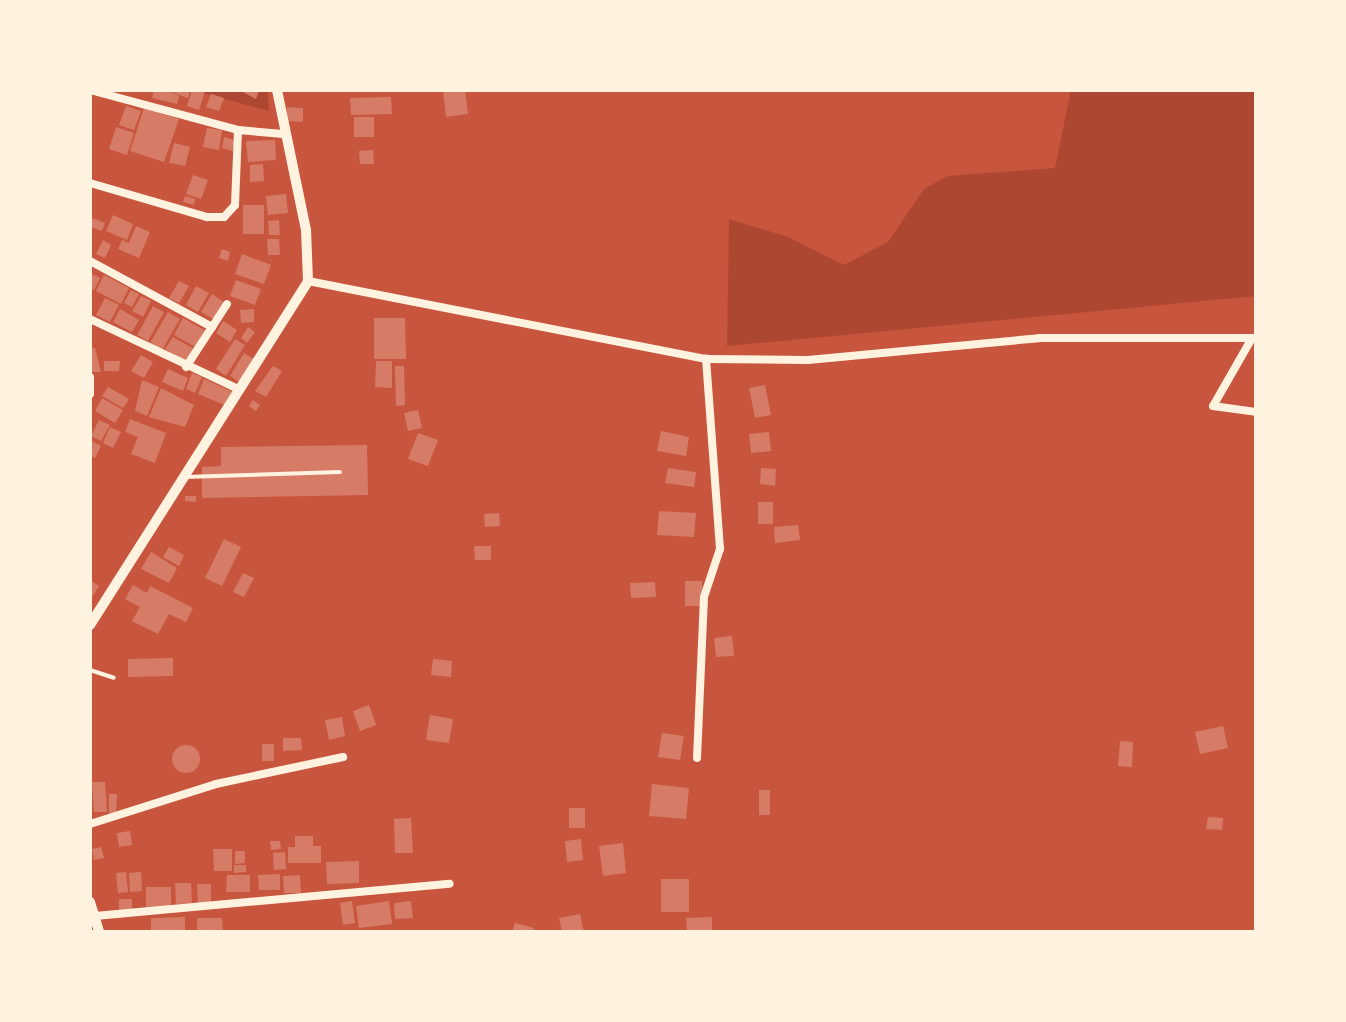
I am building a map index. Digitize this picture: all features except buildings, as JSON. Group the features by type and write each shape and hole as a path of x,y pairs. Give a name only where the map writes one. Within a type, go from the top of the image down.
{"street":[{"path":"90,90 238,130 283,134"},
{"path":"90,625 93,612 308,281 306,230 283,134 277,90"},
{"path":"90,183 207,217 224,217 235,205 238,130"},
{"path":"90,261 212,327"},
{"path":"308,281 706,359 808,360 1039,338 1254,338"},
{"path":"186,367 227,304"},
{"path":"90,319 240,390"},
{"path":"1254,338 1213,406 1256,412"},
{"path":"697,758 704,597 720,540 706,359"},
{"path":"90,377 90,394"},
{"path":"90,824 216,784 343,757"},
{"path":"97,924 450,884"},
{"path":"90,902 97,924 109,932"}],"lane":[{"path":"182,477 340,472"},
{"path":"90,670 114,678"}],"shaded area":[{"path":"193,90 268,90 269,111"},
{"path":"1071,90 1256,90 1256,296 727,346 729,219 788,237 844,265 888,242 924,189 948,176 1055,168"}]}
